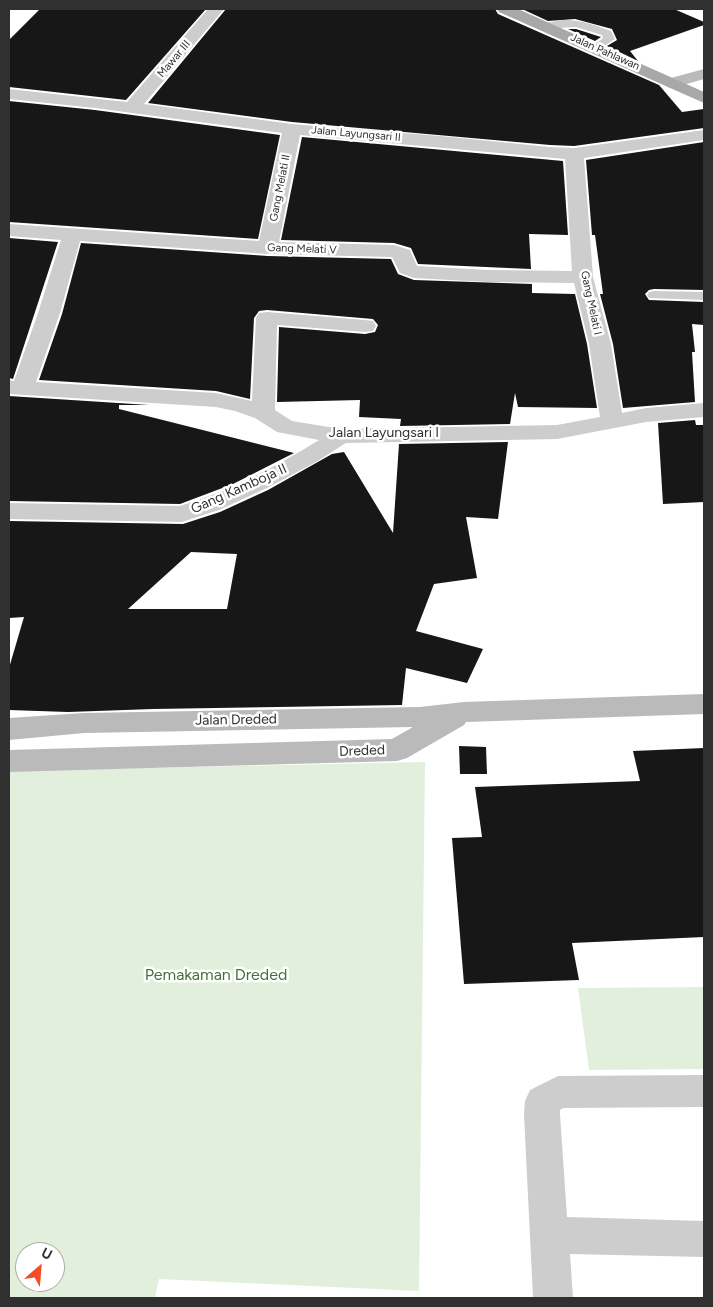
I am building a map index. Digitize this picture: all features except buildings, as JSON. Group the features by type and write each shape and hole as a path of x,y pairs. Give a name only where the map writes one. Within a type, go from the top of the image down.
{"main road":[{"name":"Jalan Pahlawan","path":"505,9 596,48 704,98"}],"street":[{"name":"Mawar III","path":"131,108 216,9"},
{"path":"674,83 704,74"},
{"name":"Jalan Layungsari II","path":"9,94 292,129 440,141 550,153 574,154 704,135"},
{"name":"Gang Melati II","path":"268,248 292,129"},
{"name":"Gang Melati I","path":"574,154 584,277 600,344 612,421"},
{"name":"Gang Melati V","path":"9,230 268,248 399,251 403,254 407,269 414,272 488,276 584,277"},
{"path":"16,388 49,313 72,235"},
{"path":"263,413 267,318 365,326"},
{"name":"Jalan Layungsari I","path":"16,388 216,400 241,405 263,413 285,427 341,436 558,432 646,415 704,410"},
{"name":"Gang Kamboja II","path":"9,511 182,514 210,505 258,483 308,457 341,436"},
{"name":"Dreded","path":"9,761 397,750 464,712 704,704"},
{"name":"Jalan Dreded","path":"9,729 84,723 420,717 464,712"},
{"path":"205,756 208,721"},
{"path":"554,1298 542,1114 543,1101 558,1092 704,1091"},
{"path":"549,1235 704,1239"}],"lane":[{"path":"654,295 704,296"}],"green space":[{"name":"Pemakaman Dreded","path":"425,762 419,1291 159,1279 155,1298 9,1298 9,771"},
{"path":"704,987 704,1069 589,1070 578,988"}]}
